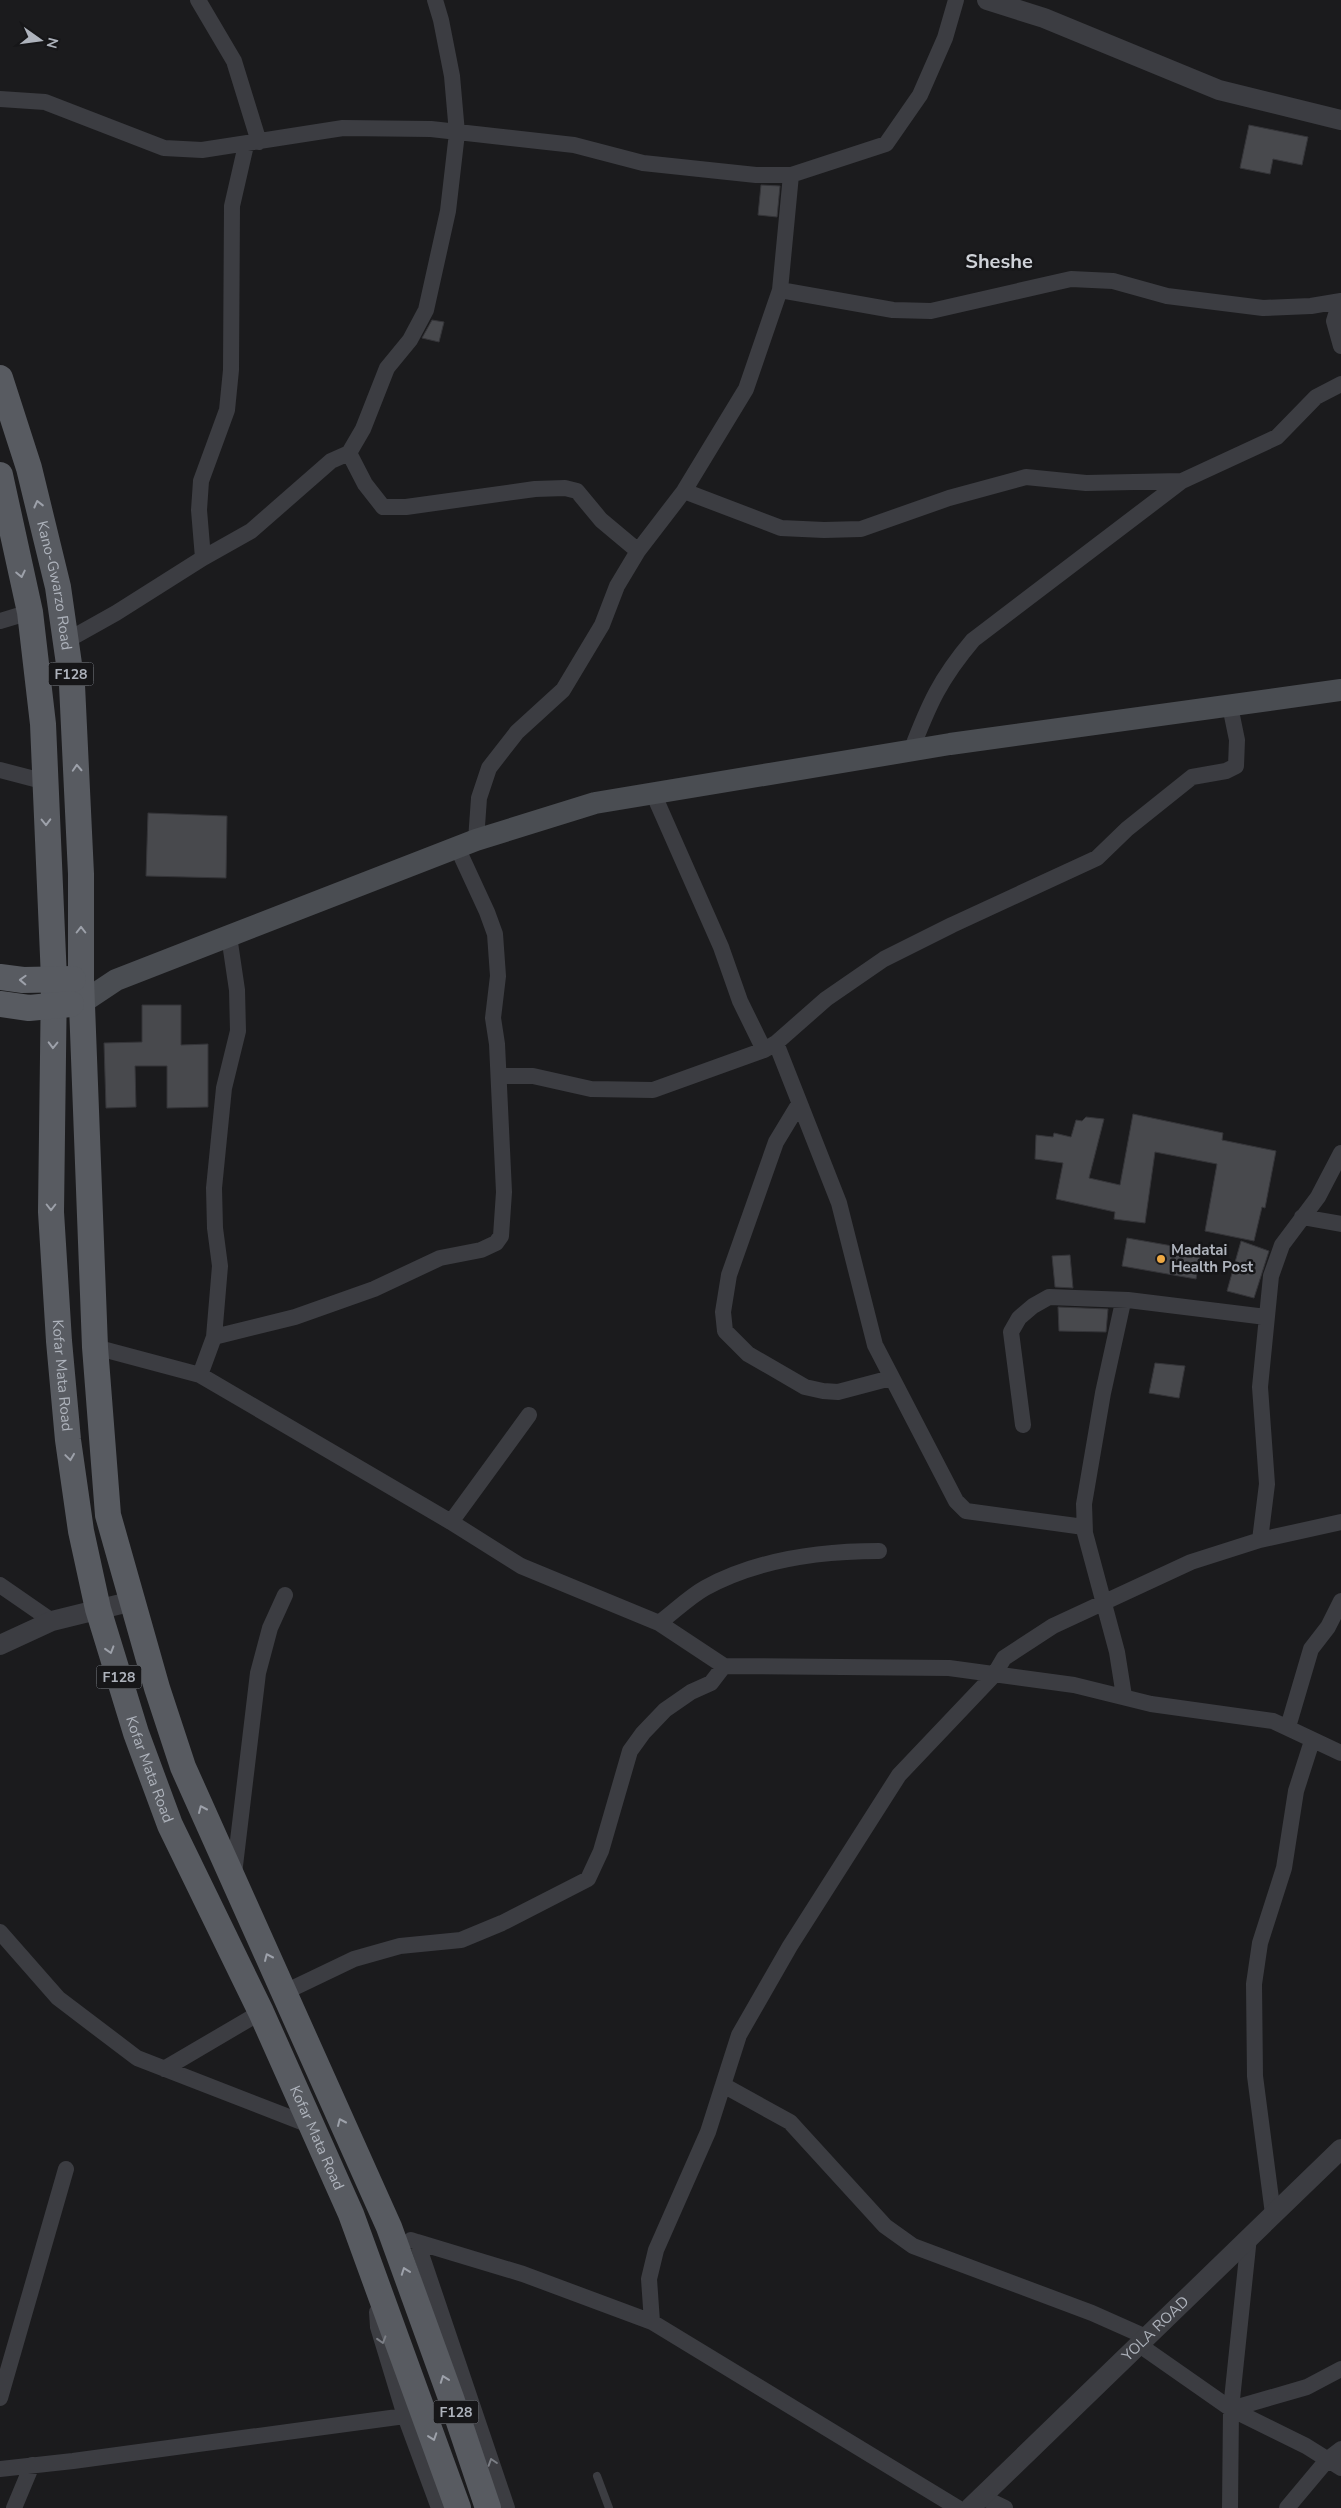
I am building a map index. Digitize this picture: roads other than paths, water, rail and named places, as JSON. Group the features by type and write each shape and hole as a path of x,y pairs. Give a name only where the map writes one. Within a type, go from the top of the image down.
{"main road":[{"name":"Kano-Gwarzo Road","path":"0,378 30,468 58,587 72,685 82,874 82,991"},
{"name":"Kano-Gwarzo Road","path":"0,474 30,612 43,724 54,979"},
{"path":"0,1004 28,1008 53,1008 82,991 116,980 466,844 595,803 910,750 1341,690"},
{"path":"0,978 23,980 54,979 82,991"},
{"name":"Kofar Mata Road","path":"54,979 51,1212 58,1341 80,1531 98,1609 136,1733 170,1825 262,2012 350,2214 458,2508"},
{"name":"Kofar Mata Road","path":"82,991 95,1347 108,1515 157,1688 183,1767 392,2234 488,2508"}],"street":[{"path":"198,0 234,61 253,144 232,206 231,370 227,410 202,481 199,510 203,558"},
{"path":"66,641 251,531 331,461 349,453 363,429 387,368 410,340 426,310 448,211 457,133 452,76 435,0"},
{"path":"0,99 45,102 164,148 202,150 253,144 342,128 432,129 574,145 643,163 756,175 791,174 886,144 920,95 945,38 956,0"},
{"path":"987,0 1044,18 1219,90 1341,120"},
{"path":"214,1337 295,1317 374,1289 440,1258 481,1250 496,1243 501,1236 504,1192 499,1076 493,1018 498,976 495,934 466,844 489,768 516,732 563,690 602,625 617,586 638,551 684,491 746,389 780,290 791,174"},
{"path":"780,290 893,310 931,311 1071,278 1113,281 1167,296 1263,308 1311,306 1340,302 1334,321 1341,346"},
{"path":"910,750 930,701 948,669 973,640 1182,481 1277,437 1316,397 1341,384"},
{"path":"349,453 365,484 382,507 406,507 536,489 565,488 577,492 601,520 638,551"},
{"path":"684,491 781,528 824,530 862,529 950,498 1026,477 1086,483 1182,481"},
{"path":"0,621 30,612"},
{"path":"499,1076 533,1076 591,1089 652,1090 770,1047 826,999 884,959 952,925 1097,858 1127,829 1192,777 1226,772 1236,766 1237,740 1230,706"},
{"path":"0,770 46,782"},
{"path":"653,793 721,947 740,1001 770,1047 799,1104 838,1203 875,1345 960,1507 966,1511 1084,1527"},
{"path":"200,1375 214,1337 220,1266 214,1188 224,1088 238,1031 237,990 229,936"},
{"path":"799,1104 776,1142 729,1275 723,1312 725,1331 748,1354 805,1387 838,1392 891,1378"},
{"path":"1260,1540 1267,1484 1260,1387 1271,1276 1282,1246 1318,1197 1341,1152"},
{"path":"1302,1217 1341,1224"},
{"path":"1023,1425 1011,1332 1019,1318 1033,1306 1049,1298 1124,1302 1128,1300 1266,1318"},
{"path":"1124,1302 1103,1393 1084,1504 1084,1527 1091,1563 1104,1601 1117,1652 1124,1696"},
{"path":"95,1347 200,1375 451,1522 521,1566 659,1623 724,1666 949,1668 1074,1685 1151,1704 1273,1721 1341,1753"},
{"path":"451,1522 530,1415"},
{"path":"652,2322 649,2279 656,2250 708,2132 739,2035 790,1946 899,1775 994,1675 1004,1658 1053,1626 1191,1562 1260,1540 1341,1522"},
{"path":"659,1623 704,1589 744,1573 796,1558 853,1551 879,1551"},
{"path":"0,1584 52,1621"},
{"path":"233,1878 258,1673 270,1628 285,1594"},
{"path":"0,1645 52,1621 133,1601"},
{"path":"1288,1727 1311,1649 1328,1627 1341,1602"},
{"path":"284,1993 354,1959 400,1946 461,1940 502,1923 588,1879 601,1851 630,1751 643,1733 665,1710 691,1692 711,1683 724,1666"},
{"path":"1273,2214 1255,2076 1254,1984 1260,1943 1284,1868 1296,1791 1312,1741"},
{"path":"0,1933 58,1998 137,2058 312,2126"},
{"path":"164,2068 262,2012"},
{"path":"723,2085 790,2122 885,2226 913,2246 1083,2310 1142,2340 1231,2408 1337,2459 1287,2508"},
{"name":"YOLA ROAD","path":"976,2502 1341,2149"},
{"path":"0,2398 66,2169"},
{"path":"392,2234 523,2274 652,2322 958,2508"},
{"path":"1230,2508 1231,2408 1248,2237"},
{"path":"417,2242 507,2508"},
{"path":"373,2275 378,2327 405,2416 439,2508"},
{"path":"1231,2408 1307,2387 1341,2369"},
{"path":"0,2468 405,2416"},
{"path":"14,2508 32,2465"},
{"path":"976,2502 1005,2508"}],"lane":[{"path":"597,2476 609,2508"}],"place":[{"name":"Madatai Health Post","path":"1161,1259"}],"district":[{"name":"Sheshe","path":"999,261"}]}
